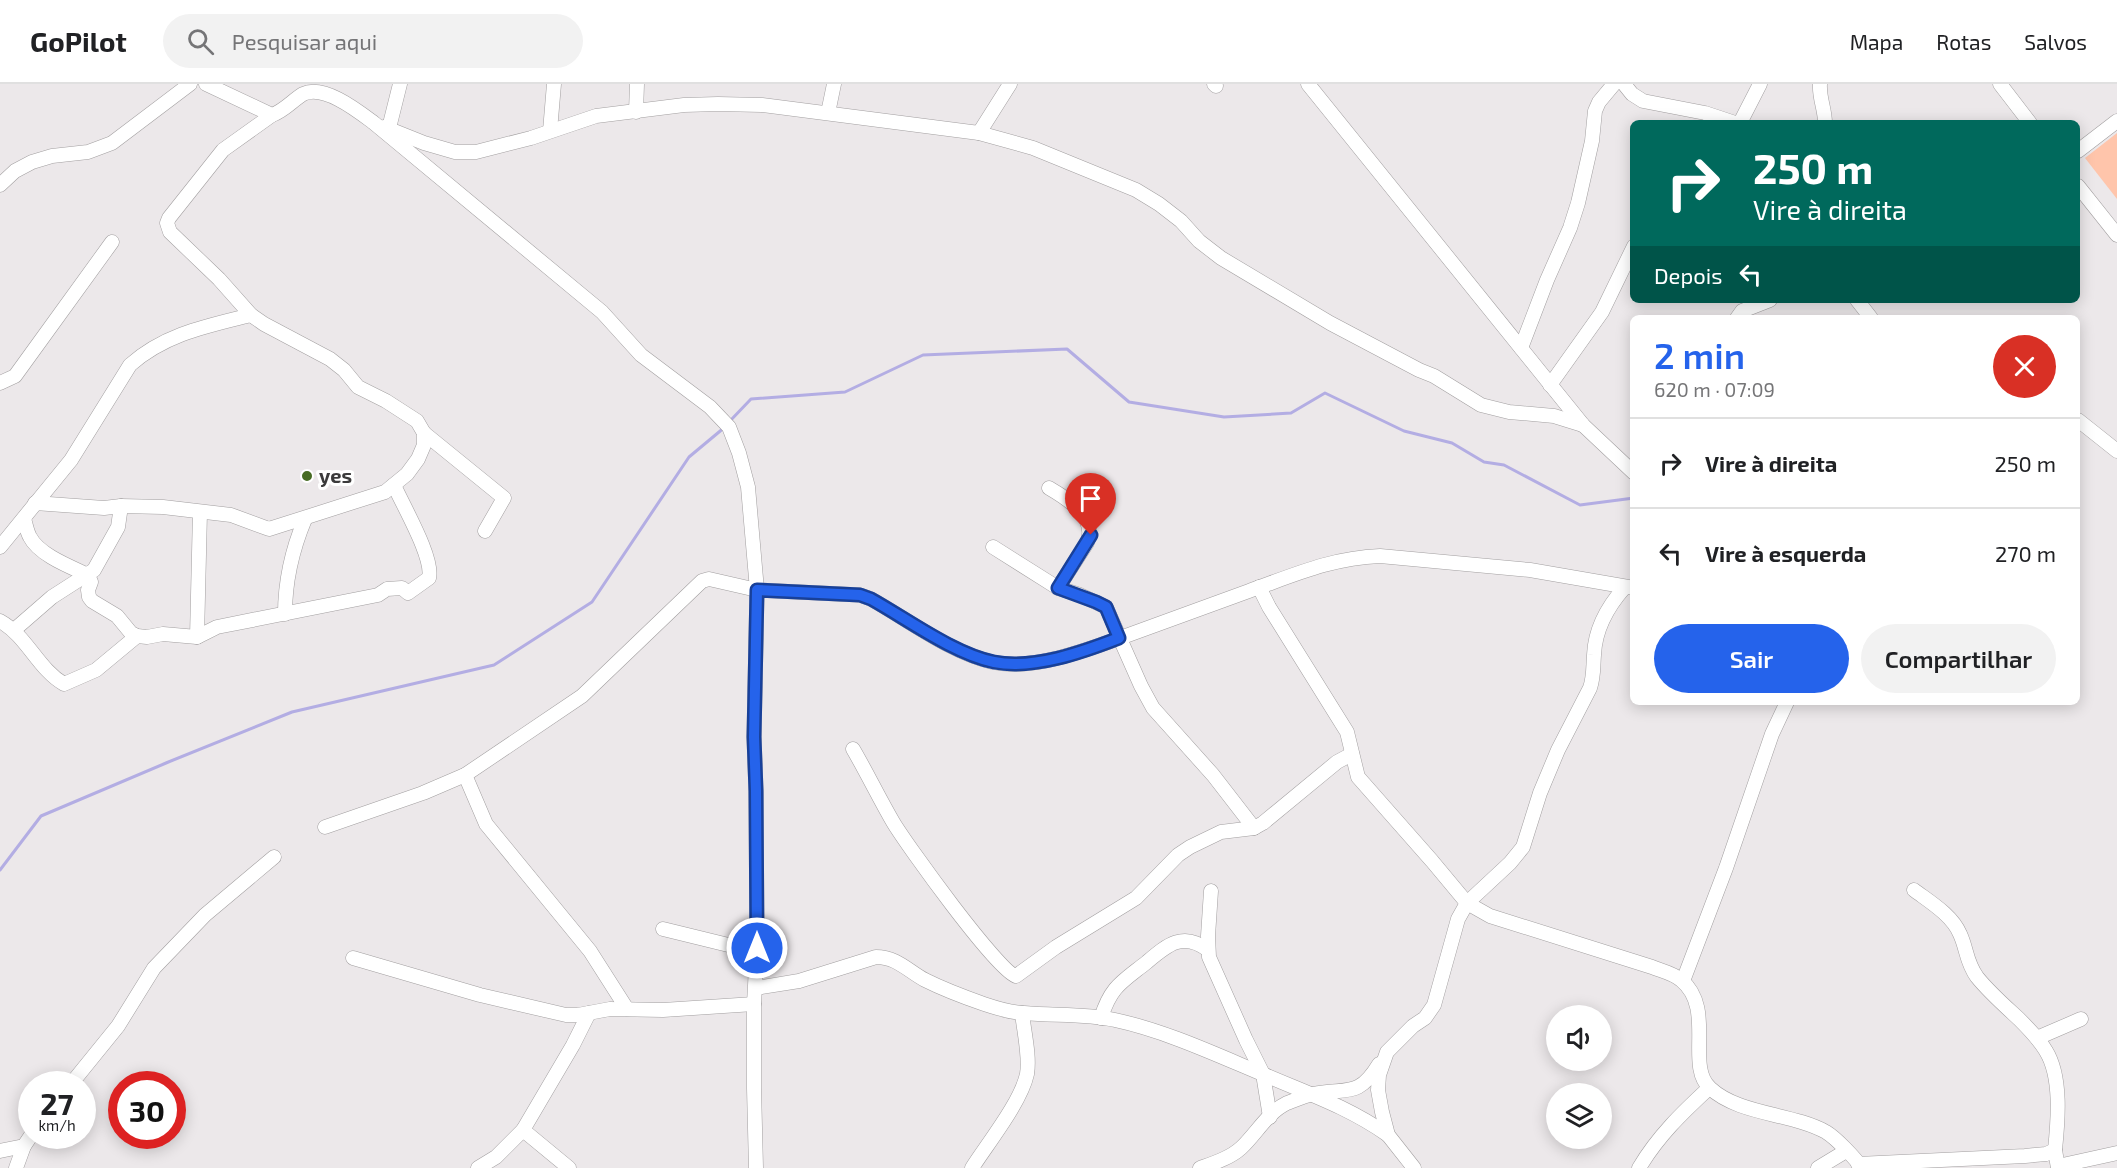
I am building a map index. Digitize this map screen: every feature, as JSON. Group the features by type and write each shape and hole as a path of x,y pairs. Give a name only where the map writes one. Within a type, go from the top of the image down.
{"street":[{"path":"0,185 15,171 32,162 52,156 88,152 112,143 190,84"},
{"path":"206,84 272,115"},
{"path":"389,128 400,84"},
{"path":"550,131 554,84"},
{"path":"636,112 638,84"},
{"path":"828,113 834,84"},
{"path":"979,133 1010,84"},
{"path":"1308,84 1378,169 1499,324 1583,425 1630,469"},
{"path":"1521,348 1578,203 1592,141 1595,111 1599,102 1614,84"},
{"path":"1624,84 1632,94 1643,101 1705,113 1727,120"},
{"path":"1739,120 1760,84"},
{"path":"1820,84 1821,102 1826,111 1825,120"},
{"path":"2000,84 2028,120"},
{"path":"485,531 504,498 424,433 417,421 409,415 358,387 344,370 330,359 251,315 219,279 170,232 167,223 172,214 223,150 313,88 341,99 374,123 602,312 642,355 710,407 729,427 748,487 757,590 754,737 757,952 754,1004 756,1168"},
{"path":"374,123 424,143 455,152 476,152 596,116 684,105 762,105 979,133 1033,148 1136,190 1181,220 1199,241 1221,258 1330,323 1434,376 1480,405 1509,412 1554,416 1583,425"},
{"path":"2080,149 2117,121"},
{"path":"2080,194 2117,235"},
{"path":"0,383 15,376 112,242"},
{"path":"1550,385 1602,312 1630,254"},
{"path":"1739,315 1742,311 1762,303"},
{"path":"1859,303 1869,315"},
{"path":"0,546 71,460 122,377 136,359 160,343 186,332 251,315"},
{"path":"2080,422 2117,450"},
{"path":"35,504 104,508 163,507 231,514 269,529 385,492 407,474 418,459 424,445 424,433"},
{"path":"24,519 32,540 40,549 88,575 91,582 88,590 89,597 117,616 131,633 147,638 162,634 197,637 217,627 378,595 387,589 402,588 408,593 429,578 429,564 394,485"},
{"path":"1049,488 1070,500 1086,520 1091,535 1058,588"},
{"path":"14,630 52,597 94,570 115,532 121,506"},
{"path":"197,637 200,512"},
{"path":"285,614 285,591 289,568 305,519"},
{"path":"993,547 1058,588 1106,607 1153,708 1213,775 1254,828"},
{"path":"325,827 423,793 465,775 582,696 702,581 709,579 757,590 860,595 971,655 994,662 1041,662 1090,649 1307,568 1355,557 1380,556 1530,570 1629,587"},
{"path":"1259,587 1269,607 1347,732 1358,777 1467,903 1490,916 1652,967 1683,981 1692,993 1699,1017 1699,1059 1702,1075 1709,1088 1751,1109 1800,1122 1827,1133 1860,1166 2025,1156 2046,1154 2055,1150"},
{"path":"1200,1168 1229,1157 1240,1150 1270,1117 1286,1104 1312,1094 1357,1088 1371,1078 1387,1052 1413,1026 1425,1018 1434,1005 1458,919 1467,903 1510,863 1523,847 1540,793 1558,750 1594,677 1594,654 1604,619 1612,602 1629,587"},
{"path":"0,621 14,630 64,684 96,670 137,636"},
{"path":"1683,981 1726,868 1772,734 1785,705"},
{"path":"853,749 893,823 982,943 1012,976 1021,974 1056,947 1136,898 1178,855 1190,846 1221,832 1254,828 1263,823 1337,762 1353,754"},
{"path":"465,775 486,824 590,951 627,1009"},
{"path":"82,1071 118,1026 154,968 205,915 274,857"},
{"path":"1914,890 1950,919 1960,933 1966,959 1977,977 2037,1038 2048,1053 2058,1094 2055,1150 2058,1167 2117,1153"},
{"path":"1211,891 1208,950 1245,1040 1263,1074 1270,1117"},
{"path":"663,929 757,952"},
{"path":"1101,1018 1107,1000 1120,982 1168,945 1189,941 1208,950"},
{"path":"756,988 799,981 876,957 885,957 895,960 924,979 985,1004 1022,1013 1101,1018 1133,1025 1226,1058 1337,1104 1370,1122 1388,1135 1414,1168"},
{"path":"352,958 480,995 566,1015 627,1009 663,1010 754,1004"},
{"path":"478,1168 496,1157 523,1130 589,1013"},
{"path":"972,1168 1022,1089 1027,1074 1022,1013"},
{"path":"2037,1038 2081,1019"},
{"path":"1387,1052 1379,1076 1378,1090 1388,1135"},
{"path":"1639,1168 1673,1121 1709,1088"},
{"path":"523,1130 569,1168"},
{"path":"0,1150 18,1144"},
{"path":"16,1168 24,1149"},
{"path":"1818,1168 1846,1151"}],"shaded area":[{"path":"2117,133 2117,199 2085,158"}],"waterway":[{"path":"729,422 751,399 845,392 923,355 1067,349 1129,402 1224,417 1291,413 1325,393 1404,431 1452,443 1484,462 1504,465 1580,505 1630,499"},
{"path":"0,870 41,816 166,763 292,712 494,665 592,602 689,457 725,427"}],"place":[{"name":"yes","path":"307,476"}],"route":[{"path":"757,948 754,737 757,590 860,595 971,655 994,662 1041,662 1090,649 1119,638 1106,607 1058,588 1091,535"}]}
